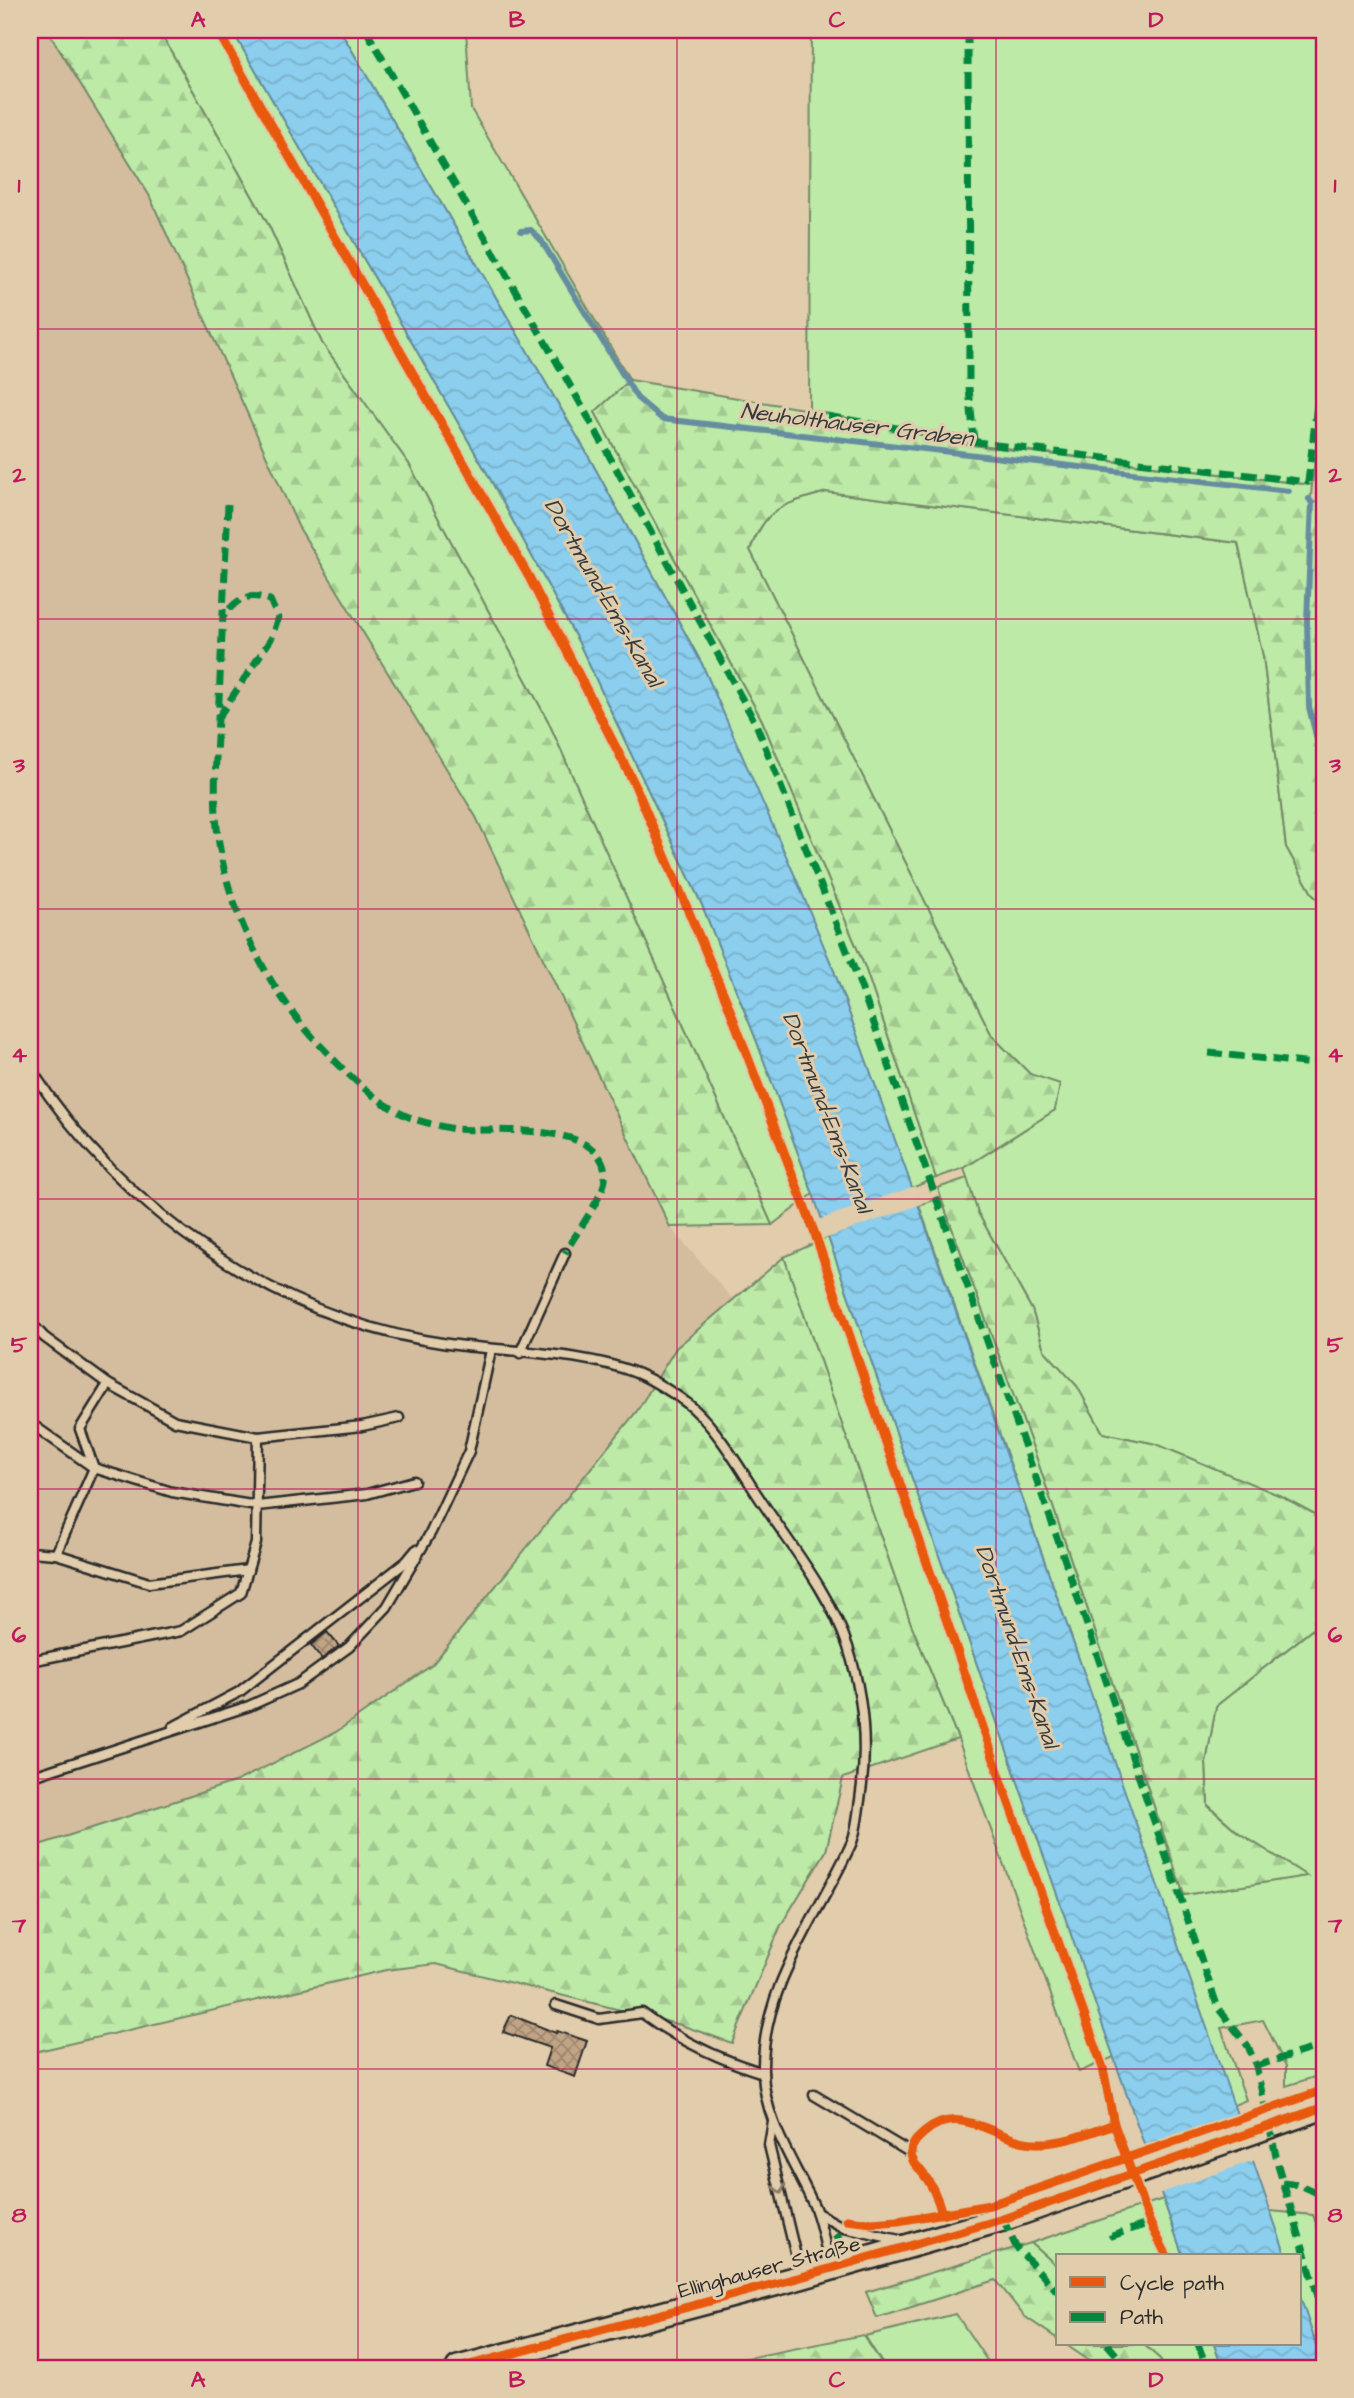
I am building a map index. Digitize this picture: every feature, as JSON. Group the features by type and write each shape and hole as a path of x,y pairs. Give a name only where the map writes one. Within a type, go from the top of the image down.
{"main road":[{"name":"Ellinghauser Straße","path":"458,2368 801,2277 1003,2219 1324,2107"}],"lane":[{"path":"30,1068 58,1111 154,1212 214,1256 275,1290 339,1318 406,1338 619,1368 648,1378 693,1408 725,1447 821,1590 847,1643 863,1714 865,1764 854,1837 793,1952 769,2019 763,2073 773,2122 817,2213 831,2268"},
{"path":"520,1353 565,1253"},
{"path":"30,1322 44,1337 108,1384 175,1421 258,1437 362,1426 399,1418"},
{"path":"30,1777 249,1706 298,1684 349,1647 387,1607 431,1532 469,1451 491,1350"},
{"path":"56,1554 94,1468 80,1429 108,1384"},
{"path":"30,1423 94,1468 172,1492 257,1506 367,1494 414,1481"},
{"path":"30,1661 181,1631 241,1593 256,1543 258,1437"},
{"path":"152,1738 239,1692 405,1562 431,1532"},
{"path":"30,1552 56,1554 149,1583 248,1570"},
{"path":"556,2005 599,2019 642,2014 679,2039 721,2060 763,2073"},
{"path":"814,2095 911,2153"},
{"path":"773,2122 769,2145 801,2277"},
{"path":"817,2213 859,2232 917,2244"}],"shaded area":[{"path":"30,30 47,30 149,195 298,526 476,817 670,1227 734,1301 676,1348 637,1411 432,1665 336,1732 237,1781 30,1848"}],"green space":[{"path":"47,30 159,30 269,226 322,343 409,464 548,721 772,1225 670,1227 476,817 298,526 149,195"},
{"path":"159,30 232,30 487,473 579,643 702,905 757,1042 813,1194 772,1225 548,721 409,464 322,343 269,226"},
{"path":"340,30 466,30 471,109 630,380 595,412 762,720 865,967 936,1178 912,1188 834,971 702,664 585,450"},
{"path":"811,30 1324,30 1324,383 1312,485 972,444 809,410"},
{"path":"630,380 809,410 971,445 1312,485 1310,506 1324,497 1324,904 1313,895 1286,847 1263,656 1238,543 826,492 778,509 763,524 750,550 992,1036 1030,1074 1060,1084 1055,1110 964,1168 936,1178 865,967 762,720 595,412"},
{"path":"826,492 1238,543 1263,656 1286,847 1313,895 1324,904 1324,1519 1283,1497 1156,1444 1103,1433 1077,1386 1044,1350 1032,1310 978,1213 964,1168 1055,1110 1030,1074 992,1036 750,550 770,515 787,504"},
{"path":"967,1178 978,1213 1032,1310 1044,1350 1077,1386 1103,1433 1156,1444 1283,1497 1324,1519 1324,1620 1216,1706 1206,1763 1208,1806 1239,1833 1307,1876 1184,1895 1036,1456 941,1198 938,1188"},
{"path":"941,1198 1036,1456 1184,1895 1306,1876 1239,1833 1208,1805 1206,1763 1216,1706 1324,1620 1324,2074 1286,2086 1286,2066 1263,2020 1221,2028 1246,2100 1232,2106 1079,1659 919,1205"},
{"path":"828,1237 1114,2057 1079,2072 958,1739 911,1624 784,1257"},
{"path":"784,1257 911,1624 958,1739 843,1778 826,1851 781,1925 732,2043 681,2025 436,1964 386,1970 30,2053 30,1848 237,1781 336,1732 432,1665 637,1411 676,1348"},
{"path":"1163,2199 1182,2254 1056,2254 1056,2265 1031,2243"},
{"path":"1270,2211 1313,2215 1324,2246 1324,2368 1302,2304 1302,2254 1284,2254"},
{"path":"1031,2243 1056,2265 1056,2338 1024,2316 996,2280 877,2318 866,2292"},
{"path":"956,2314 992,2368 885,2368 865,2336"},
{"path":"863,2335 885,2368 698,2368"},
{"path":"1068,2346 1145,2346 1160,2359 1164,2368 1100,2368"},
{"path":"1145,2346 1215,2346 1222,2368 1164,2368 1160,2359"}],"water":[{"name":"Dortmund-Ems-Kanal","path":"232,30 340,30 585,450 702,664 834,971 1079,1659 1285,2254 1182,2254 813,1194 757,1042 702,905 579,643 487,473"},
{"path":"1302,2302 1324,2368 1222,2368 1215,2346 1302,2346"}],"pier":[{"path":"915,1186 922,1204 824,1239 818,1220"},
{"path":"1238,2113 1255,2160 1158,2194 1141,2146"}],"building":[{"path":"327,1632 339,1646 322,1659 311,1645"},
{"path":"511,2015 556,2033 557,2031 587,2041 575,2077 544,2066 550,2048 503,2032"}],"waterway":[{"name":"Neuholthauser Graben","path":"521,231 531,230 541,240 637,398 662,419 1289,491"},
{"name":"Neuholthauser Graben","path":"1309,499 1312,503 1307,620 1309,707 1324,768"}],"marked path":[{"path":"366,30 583,408 756,724 857,976 1053,1526 1218,2008 1248,2046 1256,2066 1279,2169 1324,2316"},
{"path":"968,30 969,388 974,441"},
{"path":"1324,344 1308,482 1324,482"},
{"path":"827,416 996,445 1308,482"},
{"path":"228,504 216,811 221,856 229,886 251,944 282,998 300,1022 351,1077 388,1106 414,1119 455,1129 546,1133 589,1146 601,1160 605,1179 594,1205 565,1253"},
{"path":"218,718 271,639 278,618 270,600 255,597 238,601 224,616"},
{"path":"1209,1053 1324,1065"},
{"path":"1256,2066 1324,2045"},
{"path":"1283,2183 1300,2185 1324,2196"},
{"path":"1003,2219 1016,2247 1056,2290"},
{"path":"1111,2234 1112,2236 1150,2223"},
{"path":"834,2240 841,2234"},
{"path":"1109,2346 1128,2368"},
{"path":"1199,2346 1207,2368"}],"cycle path":[{"path":"217,30 529,577 635,785 727,1002 815,1234 1004,1789 1103,2068 1114,2124 1150,2223 1166,2254"},
{"path":"847,2220 872,2223 898,2221 990,2205 1324,2090"},
{"path":"458,2368 801,2277 1003,2219 1324,2107"},
{"path":"942,2214 934,2191 913,2161 911,2153 917,2139 939,2124 966,2122 1008,2137 1036,2143 1066,2140 1114,2124"}]}
